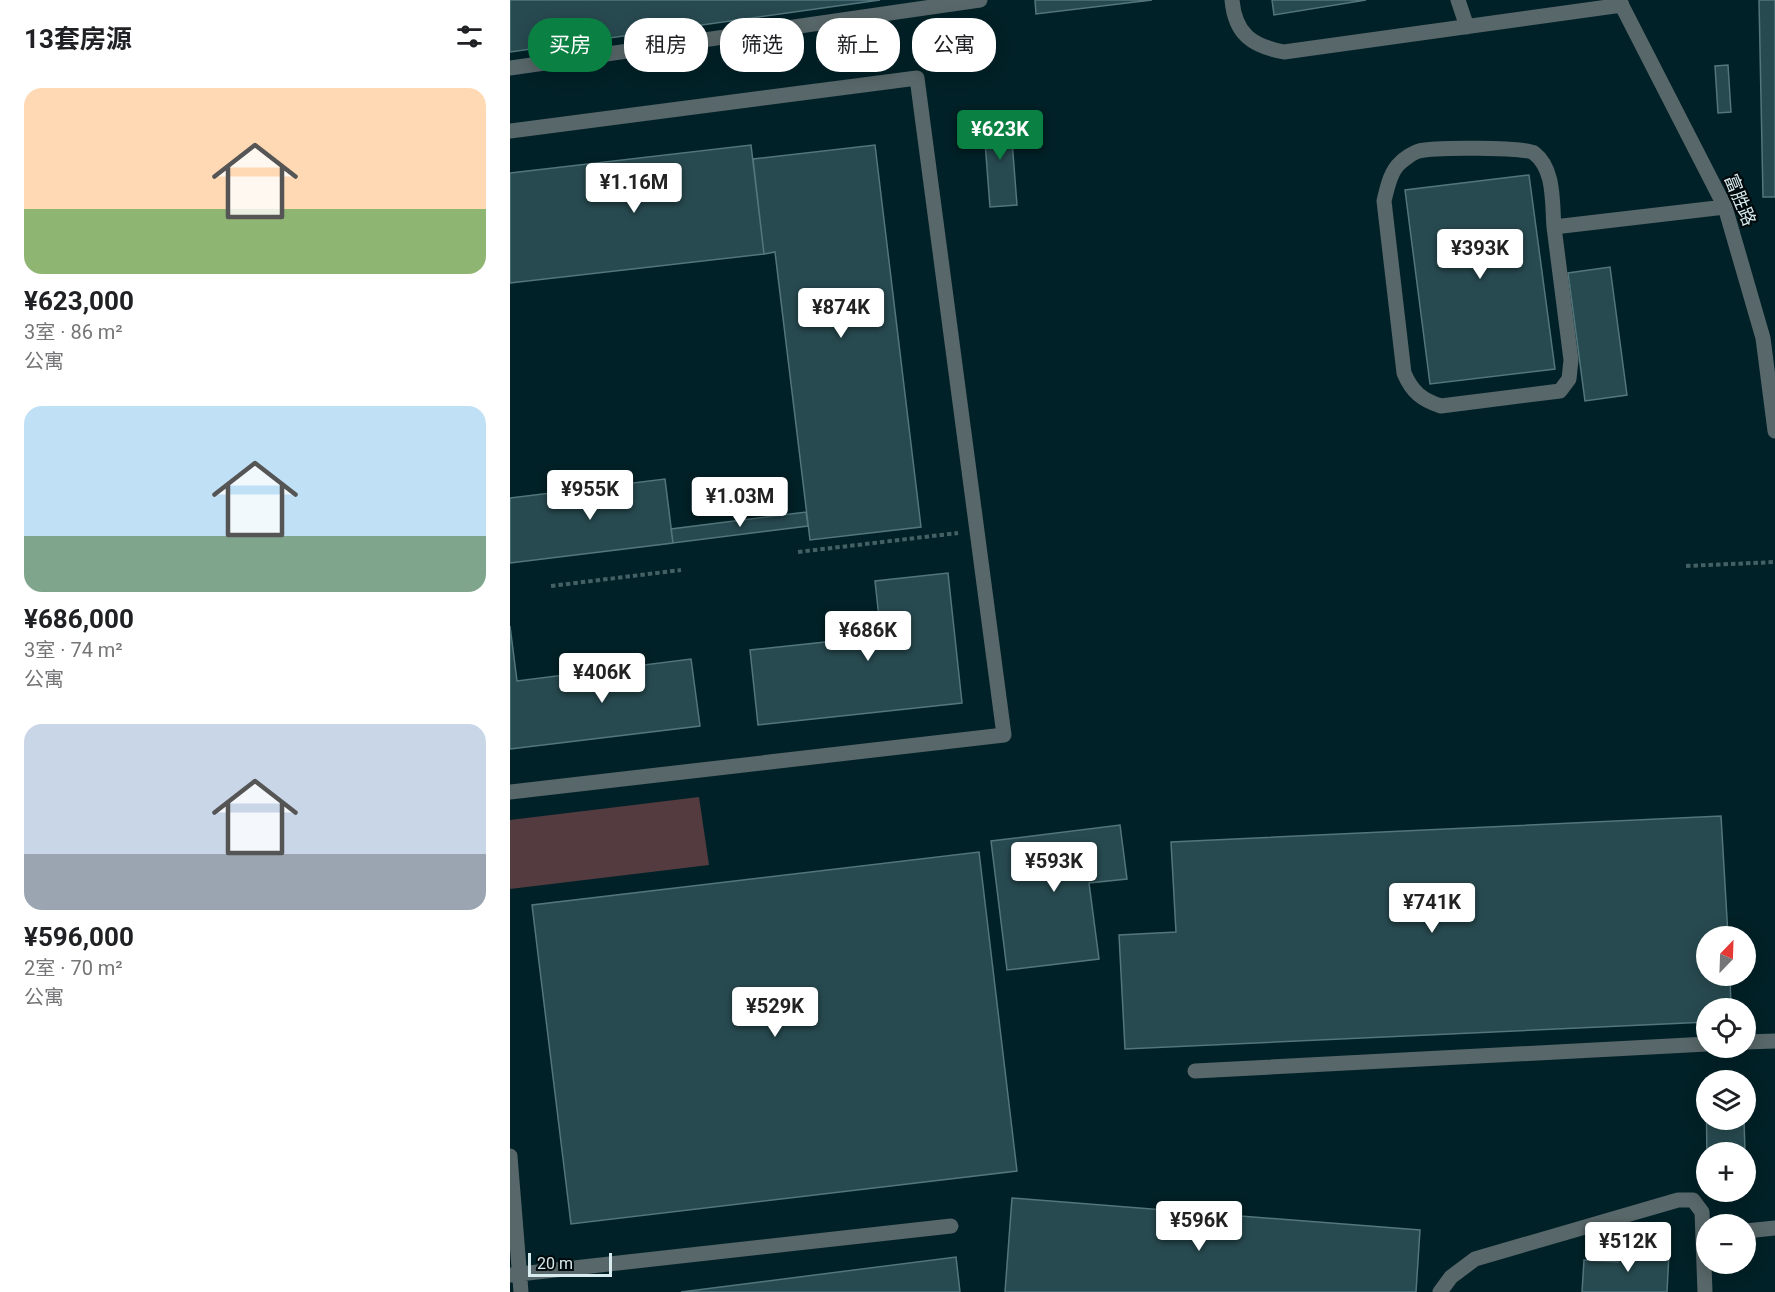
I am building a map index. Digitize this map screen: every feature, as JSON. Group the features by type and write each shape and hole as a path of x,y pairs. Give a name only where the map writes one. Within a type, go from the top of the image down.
{"street":[{"path":"510,68 980,0"},
{"path":"1232,0 1240,32 1262,48 1284,52 1620,3"},
{"path":"1458,0 1467,27"},
{"name":"富胜路","path":"1620,3 1725,207 1763,338 1775,431"},
{"path":"510,131 917,78 1004,735 510,792"},
{"path":"1516,148 1533,152 1544,164 1550,179 1554,227 1571,360 1569,379 1560,391 1441,406 1424,401 1411,388 1404,373 1384,201 1389,182 1399,163 1418,151 1516,148"},
{"path":"1554,227 1725,207"},
{"path":"1756,1042 1775,1041"},
{"path":"1195,1071 1696,1045"},
{"path":"510,1156 515,1275 521,1292"},
{"path":"1440,1292 1451,1277 1475,1259 1678,1200 1693,1200 1702,1214"},
{"path":"515,1275 951,1226"},
{"path":"1756,1230 1775,1228"},
{"path":"1705,1274 1705,1292"}],"path":[{"path":"798,552 977,531"},
{"path":"1686,566 1775,562"},
{"path":"550,586 681,570"}],"shaded area":[{"path":"699,797 709,865 510,889 510,820"}],"building":[{"path":"510,0 880,0 752,18 720,18 720,22 708,24 708,18 624,18 624,36 612,38 612,18 528,18 528,49 510,52"},
{"path":"1035,0 1152,0 1036,14"},
{"path":"1272,0 1366,0 1274,15"},
{"path":"1759,0 1775,0 1775,197 1763,197"},
{"path":"1728,65 1731,112 1718,113 1715,66"},
{"path":"1010,115 1017,205 990,207 983,116"},
{"path":"751,145 764,254 510,283 510,173"},
{"path":"875,145 921,527 810,540 775,252 764,254 753,159"},
{"path":"1529,175 1555,369 1430,384 1405,190"},
{"path":"1610,267 1627,395 1585,401 1568,273"},
{"path":"665,479 673,543 510,563 510,498"},
{"path":"806,512 808,526 673,543 671,529"},
{"path":"948,573 962,703 758,725 750,650 881,636 875,581"},
{"path":"510,626 517,681 691,659 700,726 510,749"},
{"path":"1721,816 1727,926 1696,926 1696,986 1730,986 1731,998 1696,998 1696,1023 1125,1049 1119,935 1176,932 1171,842"},
{"path":"1120,825 1127,879 1089,883 1099,959 1007,970 991,841"},
{"path":"979,852 1017,1171 571,1224 532,905"},
{"path":"1707,1130 1744,1130 1745,1142 1707,1142"},
{"path":"1012,1198 1420,1230 1416,1292 1005,1292"},
{"path":"1618,1250 1669,1253 1667,1292 1582,1292 1584,1260 1618,1262"},
{"path":"956,1257 960,1292 681,1292"}]}
